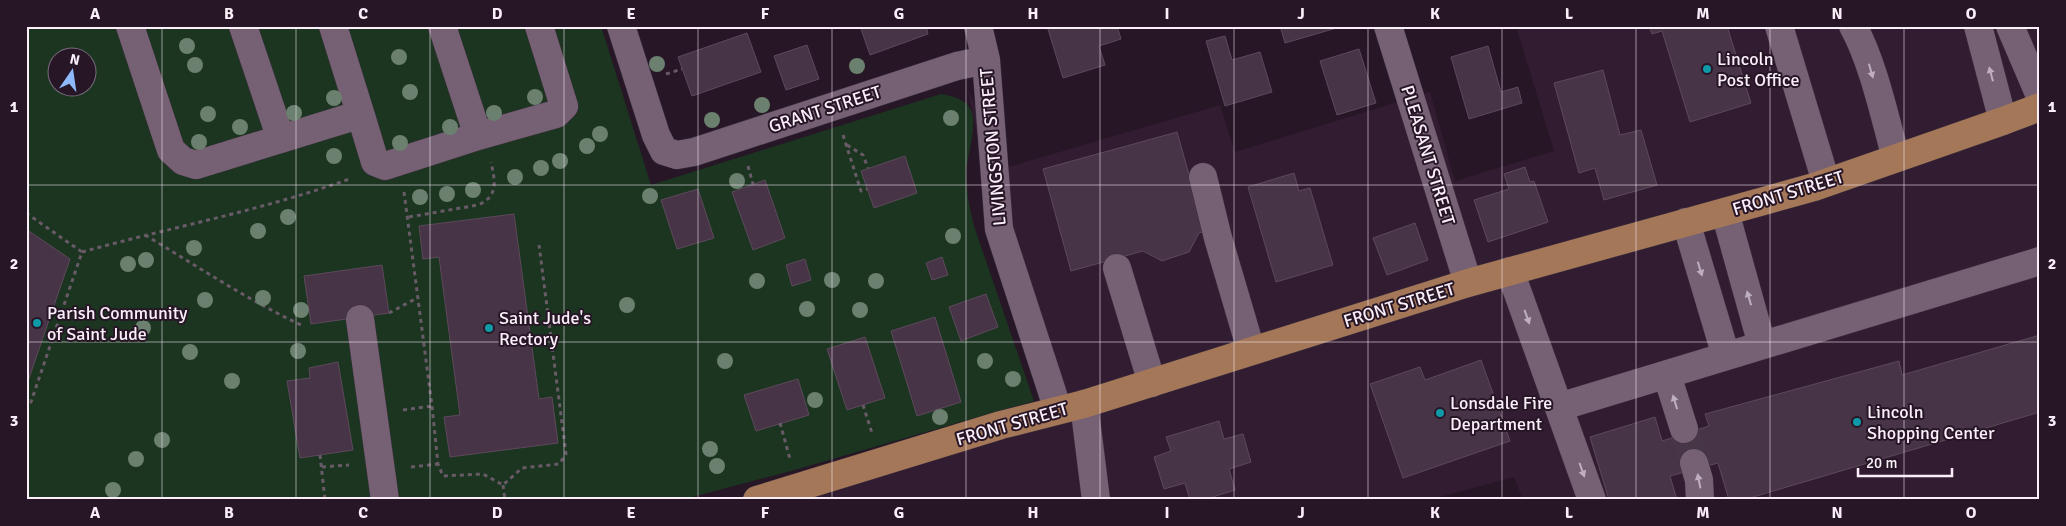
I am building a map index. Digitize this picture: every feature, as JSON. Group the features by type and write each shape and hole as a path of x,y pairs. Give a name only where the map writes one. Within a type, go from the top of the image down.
{"main road":[{"name":"FRONT STREET","path":"757,500 1058,410 1084,404 1468,283 1826,182 2004,121 2040,106"}],"street":[{"path":"130,26 171,150 183,161 196,165 355,116 362,119"},
{"path":"243,26 281,139"},
{"path":"333,26 375,162 392,164 478,136 556,114 564,106 539,26"},
{"path":"442,26 478,136"},
{"name":"GRANT STREET","path":"621,26 656,135 664,151 677,155 694,152 957,66 986,60"},
{"name":"LIVINGSTON STREET","path":"978,26 986,60 999,229 1058,410"},
{"name":"PLEASANT STREET","path":"1388,26 1468,283"},
{"path":"1779,26 1826,182"},
{"path":"1853,26 1868,62 1896,158"},
{"path":"1978,26 2004,121"},
{"path":"2010,26 2040,96"},
{"path":"1203,177 1218,238 1251,350"},
{"path":"1725,212 1762,345"},
{"path":"1686,222 1726,356"},
{"path":"1559,407 2040,261"},
{"path":"1117,268 1152,383"},
{"path":"1510,271 1592,500"},
{"path":"360,319 385,500"},
{"path":"1667,375 1684,428"},
{"path":"1084,404 1096,500"},
{"path":"1694,462 1700,480 1700,500"}],"path":[{"path":"834,106 861,191 867,189"},
{"path":"409,217 486,202 494,192 494,178 491,159 478,136"},
{"path":"846,144 864,155 868,168"},
{"path":"26,214 82,252 202,222 329,187 392,164 409,217 438,464 444,476 483,474 503,485"},
{"path":"145,235 229,288 301,325"},
{"path":"503,485 522,468 558,464 566,454 539,245"},
{"path":"26,402 31,402 82,252"},
{"path":"389,313 417,298"},
{"path":"864,405 874,441"},
{"path":"780,423 792,464"},
{"path":"320,455 325,500"},
{"path":"503,485 505,500"}],"shaded area":[{"path":"1516,26 2040,26 2040,500 1892,500 1891,497 1879,500 1523,500 1514,477 1429,500 781,500 1047,412 995,221 967,87 1005,168 1220,105 1235,152 1430,92 1455,181 1554,151"}],"green space":[{"path":"26,26 601,26 651,185 941,94 954,97 966,103 973,116 973,132 966,172 967,193 971,213 1034,401 791,471 681,500 26,500"}],"building":[{"path":"860,26 926,26 928,34 870,55"},
{"path":"1047,26 1117,26 1121,39 1099,46 1105,65 1063,78"},
{"path":"1280,26 1340,26 1340,27 1285,43"},
{"name":"Lincoln Post Office","path":"1649,26 1727,26 1751,103 1690,122 1662,31 1652,34"},
{"path":"747,33 761,72 692,96 678,57"},
{"path":"1225,36 1232,60 1260,52 1272,92 1225,106 1206,41"},
{"path":"807,45 819,79 786,90 774,56"},
{"path":"1488,46 1501,92 1518,87 1522,103 1469,119 1451,57"},
{"path":"1359,49 1376,103 1337,115 1320,61"},
{"path":"1603,70 1620,135 1641,130 1657,185 1604,200 1595,168 1579,173 1554,83"},
{"path":"1177,132 1205,231 1199,233 1189,252 1162,261 1143,251 1071,271 1043,169"},
{"path":"905,156 917,193 874,208 861,171"},
{"path":"1525,167 1530,182 1534,181 1548,222 1488,242 1474,200 1509,189 1504,174"},
{"path":"1294,173 1299,191 1310,188 1333,265 1276,282 1248,187"},
{"path":"765,180 785,238 753,250 732,192"},
{"path":"698,189 714,238 677,249 661,200"},
{"name":"Saint Jude's Rectory","path":"514,214 539,399 552,397 558,443 450,457 444,417 460,415 439,257 423,259 419,226"},
{"path":"1415,223 1428,260 1387,275 1373,238"},
{"name":"Parish Community of Saint Jude","path":"26,229 70,259 26,387"},
{"path":"942,257 948,275 932,280 926,263"},
{"path":"805,259 811,280 792,286 786,265"},
{"path":"382,265 389,313 311,324 304,276"},
{"path":"986,294 998,327 961,341 949,307"},
{"path":"935,317 961,402 917,416 891,331"},
{"name":"Lincoln Shopping Center","path":"2040,335 2040,412 1743,500 1729,500 1718,463 1670,476 1677,500 1609,500 1590,437 1655,417 1662,441 1709,426 1705,414 1899,361 1902,375"},
{"path":"865,337 885,398 847,410 827,349"},
{"name":"Lonsdale Fire Department","path":"1481,360 1510,441 1403,478 1370,384 1420,367 1425,380"},
{"path":"338,362 353,450 300,458 287,381 310,378 309,368"},
{"path":"798,379 809,415 756,431 744,395"},
{"path":"1219,421 1224,439 1243,434 1251,462 1229,469 1235,490 1203,500 1190,500 1185,483 1164,489 1154,457 1171,451 1166,437"}],"tunnel":[{"path":"1684,429 1694,463"}],"place":[{"name":"Lincoln Post Office","path":"1707,69"},
{"name":"Parish Community of Saint Jude","path":"37,323"},
{"name":"Saint Jude's Rectory","path":"489,328"},
{"name":"Lonsdale Fire Department","path":"1440,413"},
{"name":"Lincoln Shopping Center","path":"1857,422"}]}
